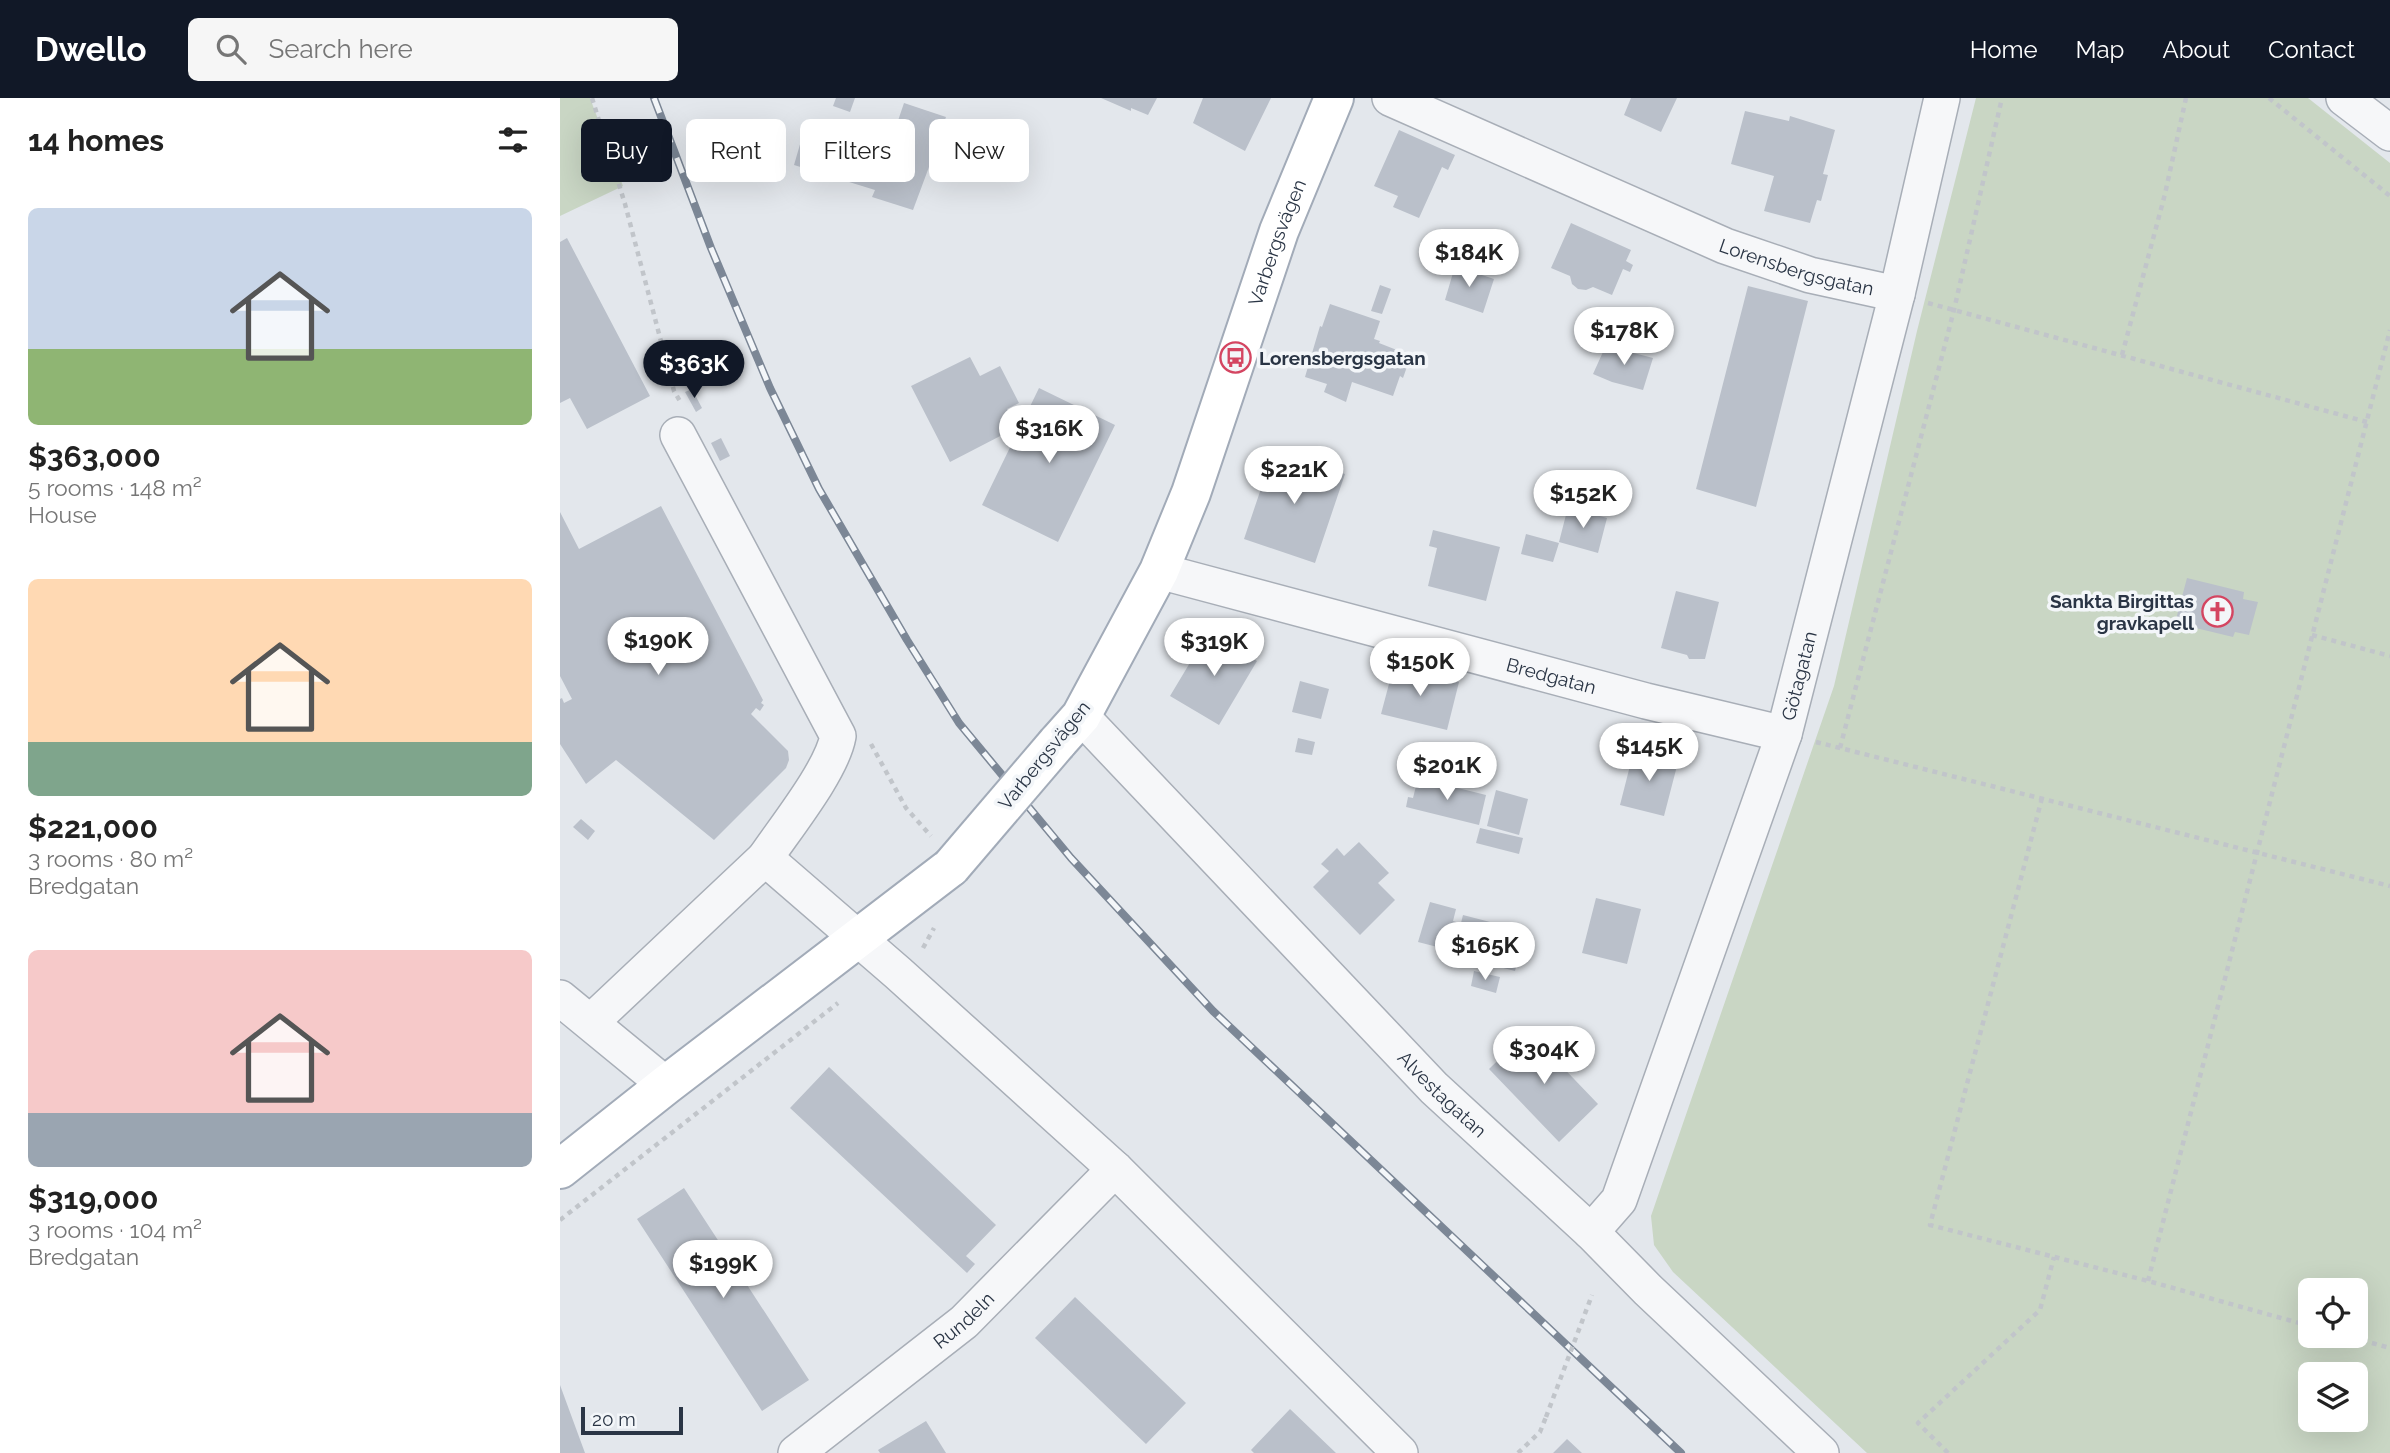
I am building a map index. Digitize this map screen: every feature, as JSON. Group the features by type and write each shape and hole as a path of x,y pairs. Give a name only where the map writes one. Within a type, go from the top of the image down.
{"main road":[{"name":"Varbergsvägen","path":"560,1169 951,867 1069,729 1159,571 1191,493 1279,231 1334,98"}],"street":[{"name":"Lorensbergsgatan","path":"1390,98 1725,246 1810,275 1897,294"},
{"name":"Götagatan","path":"1591,1232 1619,1200 1784,734 1897,294 1942,98"},
{"path":"2344,98 2390,133"},
{"path":"591,1021 765,858 822,773 836,749 838,736 678,435"},
{"name":"Bredgatan","path":"1159,571 1646,701 1784,734"},
{"name":"Alvestagatan","path":"1069,729 1434,1088 1591,1232 1648,1290 1821,1453"},
{"path":"765,858 859,938 1115,1170 1400,1453"},
{"path":"560,998 666,1085"},
{"name":"Rundeln","path":"796,1453 964,1322 1115,1170"}],"path":[{"path":"1840,748 1954,310 2002,98"},
{"path":"2122,355 2165,194 2186,98"},
{"path":"2269,98 2390,196"},
{"path":"1897,294 2367,422"},
{"path":"2148,1281 2390,330"},
{"path":"2312,635 2390,656"},
{"path":"1784,734 2390,886"},
{"path":"2042,798 1930,1225 2298,1323"},
{"path":"898,973 923,948 935,926"},
{"path":"560,1220 846,997"},
{"path":"1948,1453 1918,1423 2040,1310 2054,1256"},
{"path":"1518,1453 1540,1432 1592,1295"},
{"path":"2368,1342 2390,1348"}],"green space":[{"path":"560,98 590,98 598,119 581,119 581,182 622,182 623,186 560,216"},
{"path":"1976,98 2308,98 2390,163 2390,1453 1867,1453 1673,1272 1654,1245 1651,1216 1834,686 1917,331"}],"building":[{"path":"836,98 855,98 850,112 833,106"},
{"path":"1101,98 1157,98 1148,115"},
{"path":"1203,98 1271,98 1245,151 1193,123"},
{"path":"1631,98 1677,98 1661,132 1624,115"},
{"path":"904,103 946,117 929,119 929,167 913,210 872,197 875,190 849,182 915,182 915,119 899,119"},
{"path":"1745,111 1789,121 1790,116 1835,130 1823,174 1828,175 1821,201 1817,200 1810,223 1764,211 1774,176 1731,164"},
{"path":"1399,130 1455,155 1448,170 1442,167 1419,218 1393,207 1398,196 1374,186"},
{"path":"800,144 800,167 794,165"},
{"path":"1571,223 1631,250 1626,261 1633,265 1630,272 1623,269 1612,295 1593,287 1578,289 1572,284 1570,276 1551,268"},
{"path":"567,238 650,396 587,429 570,398 560,403 560,242"},
{"path":"1455,266 1494,279 1483,313 1445,300"},
{"path":"1380,285 1391,289 1382,314 1371,311"},
{"path":"1748,286 1808,301 1756,507 1696,489"},
{"path":"1330,304 1380,321 1374,339 1407,354 1405,360 1409,361 1393,396 1352,382 1346,402 1324,392 1327,384 1305,377 1320,326 1322,327"},
{"path":"1607,343 1653,358 1643,390 1593,374"},
{"path":"970,357 980,376 1000,366 1019,403 1007,409 1011,417 1003,421 1008,432 950,462 911,386"},
{"path":"1039,388 1115,425 1058,542 982,505"},
{"path":"692,389 702,408 696,412 685,392"},
{"path":"721,438 730,456 720,461 711,443"},
{"path":"1274,450 1345,474 1315,563 1244,539"},
{"path":"661,506 763,700 761,703 764,705 760,711 756,708 751,714 788,751 786,768 714,840 616,760 586,784 560,744 560,699 562,698 564,703 572,699 560,676 560,512 579,549"},
{"path":"1568,507 1607,518 1598,553 1559,542"},
{"path":"1433,530 1500,547 1486,601 1428,586 1437,548 1429,546"},
{"path":"1526,534 1559,543 1553,562 1521,554"},
{"name":"Sankta Birgittas gravkapell","path":"2187,578 2244,592 2243,599 2258,602 2249,635 2235,632 2233,637 2175,623"},
{"path":"1676,591 1719,602 1705,659 1689,659 1687,655 1661,648"},
{"path":"1209,631 1257,661 1219,725 1170,696"},
{"path":"1394,665 1459,682 1447,730 1381,714"},
{"path":"1300,681 1329,689 1321,719 1292,712"},
{"path":"1298,738 1315,742 1312,755 1295,752"},
{"path":"1634,750 1678,762 1664,816 1620,805"},
{"path":"1418,778 1486,795 1479,825 1406,807 1408,797 1413,798"},
{"path":"1496,790 1528,799 1519,835 1487,826"},
{"path":"581,819 595,831 588,840 573,827"},
{"path":"1480,828 1523,838 1519,854 1476,843"},
{"path":"1359,842 1389,873 1378,883 1395,900 1360,935 1313,887 1329,871 1321,864 1337,848 1344,856"},
{"path":"1596,898 1641,909 1627,964 1582,953"},
{"path":"1430,902 1456,909 1453,921 1456,922 1449,950 1418,942"},
{"path":"1463,915 1525,931 1515,971 1453,955"},
{"path":"1474,971 1500,977 1496,993 1471,986"},
{"path":"1528,1031 1598,1104 1559,1142 1489,1069"},
{"path":"829,1067 996,1225 966,1256 975,1264 967,1273 790,1108"},
{"path":"684,1188 809,1380 762,1411 637,1219"},
{"path":"1075,1297 1186,1403 1146,1444 1035,1338"},
{"path":"560,1385 585,1453 560,1453"},
{"path":"1290,1409 1336,1453 1254,1453 1251,1450"},
{"path":"926,1421 946,1453 880,1453 878,1450"},
{"path":"1567,1439 1582,1453 1553,1453"}],"railway":[{"path":"654,98 711,248 770,388 819,489 959,723 1071,858 1213,1011 1681,1453"}],"place":[{"name":"Lorensbergsgatan","path":"1236,358"},
{"name":"Sankta Birgittas gravkapell","path":"2217,612"}]}
